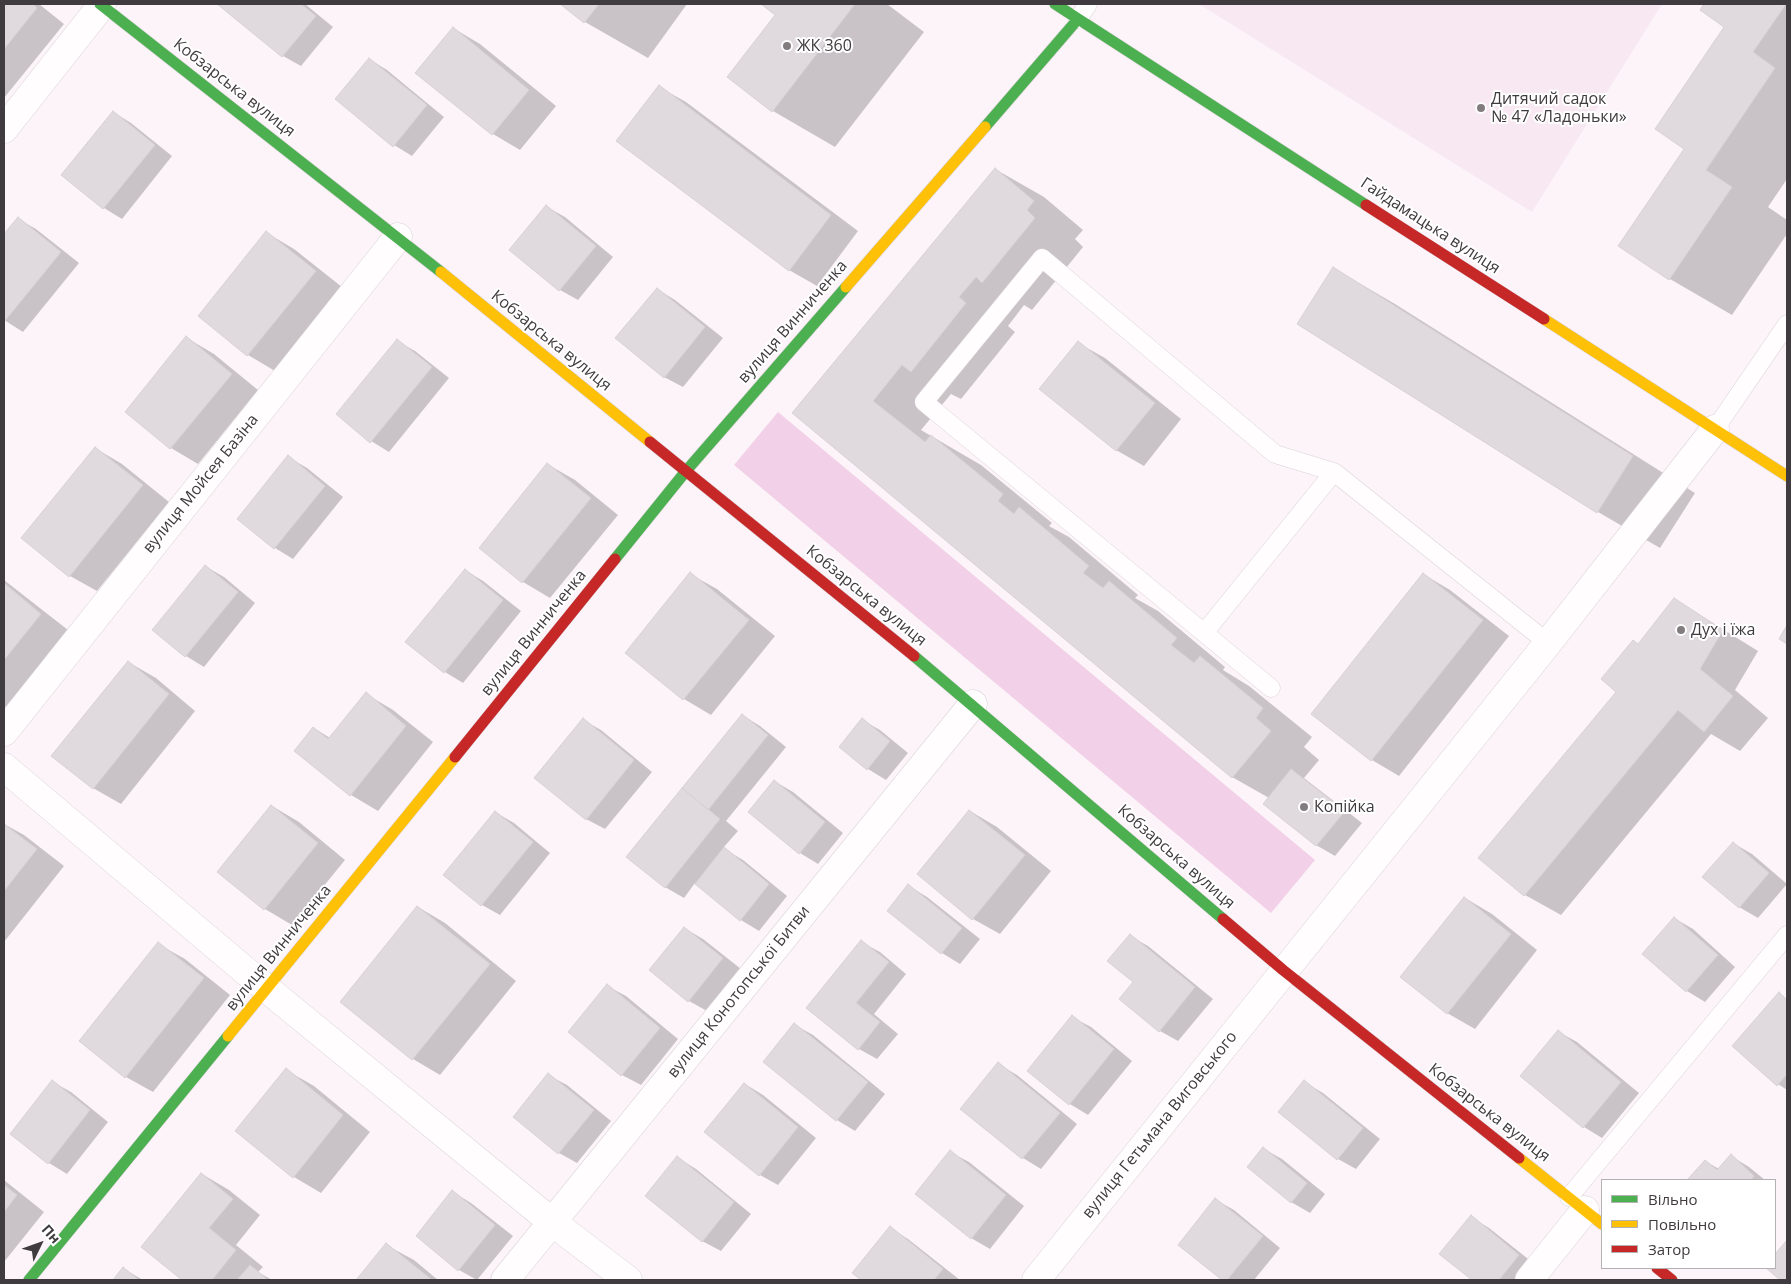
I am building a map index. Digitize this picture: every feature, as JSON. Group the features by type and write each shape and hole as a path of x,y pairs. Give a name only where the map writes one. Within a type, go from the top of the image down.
{"street":[{"name":"Гайдамацька вулиця","path":"1054,4 1787,476"},
{"path":"4,129 101,5"},
{"name":"Кобзарська вулиця","path":"101,5 398,237 973,704 1283,970 1585,1210"},
{"name":"вулиця Винниченка","path":"29,1280 268,989 686,471 1078,19"},
{"name":"вулиця Мойсея Базіна","path":"4,732 398,237"},
{"name":"вулиця Гетьмана Виговського","path":"1036,1280 1283,970 1548,643 1715,428"},
{"name":"вулиця Конотопської Битви","path":"505,1280 973,704"},
{"path":"4,767 268,989 552,1222 628,1280"},
{"path":"1529,1280 1585,1210"},
{"path":"1658,1269 1672,1280"}],"lane":[{"path":"1078,19 1088,4"},
{"path":"1271,688 924,402 1042,258 1275,454 1334,472 1548,643"},
{"path":"1715,428 1787,324"},
{"path":"1204,634 1334,472"},
{"path":"1608,1179 1787,935"},
{"path":"1585,1210 1601,1188"}],"shaded area":[{"name":"Дитячий садок № 47 «Ладоньки»","path":"1199,4 1662,4 1532,212"},
{"path":"778,412 1315,860 1271,913 734,465"}],"building":[{"path":"4,4 33,4 37,8 4,49"},
{"path":"217,4 301,4 316,16 282,57"},
{"path":"560,4 599,4 584,23"},
{"name":"ЖК 360","path":"761,4 855,4 772,112 727,77 775,15"},
{"path":"1704,4 1786,4 1753,52 1775,68 1706,170 1732,187 1669,280 1618,246 1684,149 1655,129 1724,27 1700,10"},
{"path":"453,27 529,90 492,135 415,73"},
{"path":"369,58 427,105 393,147 335,99"},
{"path":"659,85 831,215 789,271 616,141"},
{"path":"113,111 155,145 103,209 61,175"},
{"path":"995,168 1034,201 1027,210 1035,218 982,283 976,277 959,297 966,303 911,372 902,365 873,401 925,442 931,435 1003,494 998,501 1014,514 1019,507 1089,566 1083,573 1103,588 1109,581 1177,638 1171,645 1194,663 1200,656 1263,708 1256,718 1271,731 1232,778 792,413"},
{"path":"546,205 596,246 559,291 509,250"},
{"path":"18,217 61,252 4,322 4,234"},
{"path":"266,231 316,271 247,356 198,316"},
{"path":"1333,267 1633,456 1597,513 1297,324"},
{"path":"657,288 705,327 664,378 615,338"},
{"path":"186,336 232,374 170,449 125,412"},
{"path":"397,339 432,367 370,443 336,414"},
{"path":"1078,341 1155,403 1116,451 1039,389"},
{"path":"95,447 143,485 69,577 21,538"},
{"path":"288,455 325,486 274,549 237,519"},
{"path":"547,463 591,498 522,583 479,548"},
{"path":"205,565 238,592 185,657 152,630"},
{"path":"465,569 503,600 444,673 405,642"},
{"path":"690,572 749,620 683,700 625,653"},
{"path":"1423,573 1483,620 1371,761 1311,714"},
{"path":"4,583 41,614 4,660"},
{"path":"1674,598 1723,630 1700,669 1733,696 1704,732 1678,710 1524,896 1478,858 1616,692 1601,679 1633,640 1638,644"},
{"path":"1787,625 1787,644 1779,639"},
{"path":"128,661 169,694 93,789 51,756"},
{"path":"366,692 406,726 350,796 294,751 313,727 328,739"},
{"path":"742,714 768,735 708,810 682,788"},
{"path":"583,718 634,760 586,820 534,778"},
{"path":"862,718 890,741 867,770 839,747"},
{"name":"Копійка","path":"1291,769 1345,811 1316,846 1263,804"},
{"path":"774,780 825,822 799,854 748,812"},
{"path":"682,788 720,819 665,888 626,857"},
{"path":"271,805 318,843 264,910 217,872"},
{"path":"969,810 1025,855 972,920 917,874"},
{"path":"495,811 533,842 481,906 443,875"},
{"path":"4,824 37,849 4,891"},
{"path":"1733,842 1769,873 1739,908 1702,877"},
{"path":"724,847 769,884 740,921 695,884"},
{"path":"908,884 962,928 941,954 887,911"},
{"path":"1464,897 1511,934 1447,1014 1400,977"},
{"path":"417,906 490,964 412,1060 340,1002"},
{"path":"1674,917 1718,955 1686,992 1642,954"},
{"path":"684,927 723,958 688,1002 649,970"},
{"path":"1130,934 1195,987 1159,1032 1119,999 1133,982 1107,961"},
{"path":"861,940 889,962 856,1003 880,1022 858,1050 806,1008"},
{"path":"158,942 204,978 125,1078 79,1041"},
{"path":"607,984 660,1028 621,1076 568,1032"},
{"path":"1779,992 1787,1000 1787,1074 1777,1086 1732,1046"},
{"path":"1072,1015 1114,1049 1069,1105 1027,1071"},
{"path":"794,1023 868,1082 836,1121 763,1062"},
{"path":"1558,1030 1621,1082 1583,1128 1520,1076"},
{"path":"998,1062 1060,1113 1022,1159 960,1109"},
{"path":"286,1068 343,1115 293,1178 235,1131"},
{"path":"548,1073 594,1110 558,1154 513,1117"},
{"path":"52,1080 90,1110 48,1164 10,1134"},
{"path":"1304,1080 1363,1128 1337,1160 1278,1112"},
{"path":"744,1083 798,1127 759,1176 704,1132"},
{"path":"1263,1147 1307,1183 1291,1203 1247,1167"},
{"path":"950,1150 1006,1195 971,1239 915,1194"},
{"path":"1731,1154 1754,1176 1752,1179 1688,1179 1705,1160 1717,1170"},
{"path":"677,1156 734,1202 702,1242 645,1196"},
{"path":"201,1173 233,1199 209,1228 236,1250 212,1280 182,1280 141,1247"},
{"path":"4,1185 17,1195 4,1212"},
{"path":"452,1190 495,1225 458,1271 416,1236"},
{"path":"1215,1198 1263,1236 1227,1280 1222,1280 1178,1245"},
{"path":"1471,1215 1519,1255 1499,1280 1472,1280 1439,1254"},
{"path":"890,1226 943,1269 934,1280 861,1280 852,1273"},
{"path":"1787,1240 1787,1280 1780,1280 1767,1269 1776,1269 1776,1253"},
{"path":"386,1243 432,1280 356,1280"},
{"path":"250,1265 268,1280 237,1280"},
{"path":"123,1267 139,1280 113,1280"}],"traffic: fast":[{"path":"100,4 441,272"},
{"path":"1055,4 1366,205"},
{"path":"985,127 1078,19"},
{"path":"615,559 686,471 846,287"},
{"path":"914,656 1223,919"},
{"path":"29,1280 228,1036"}],"traffic: slow":[{"path":"846,287 985,127"},
{"path":"441,272 650,442"},
{"path":"1544,319 1787,476"},
{"path":"228,1036 455,757"},
{"path":"1519,1158 1601,1223"}],"traffic: jam":[{"path":"1366,205 1544,319"},
{"path":"650,442 914,656"},
{"path":"455,757 615,559"},
{"path":"1223,919 1283,970 1519,1158"},
{"path":"1658,1269 1672,1280"}],"place":[{"name":"ЖК 360","path":"787,46"},
{"name":"Дитячий садок № 47 «Ладоньки»","path":"1481,108"},
{"name":"Дух і їжа","path":"1681,630"},
{"name":"Копійка","path":"1304,807"}]}
